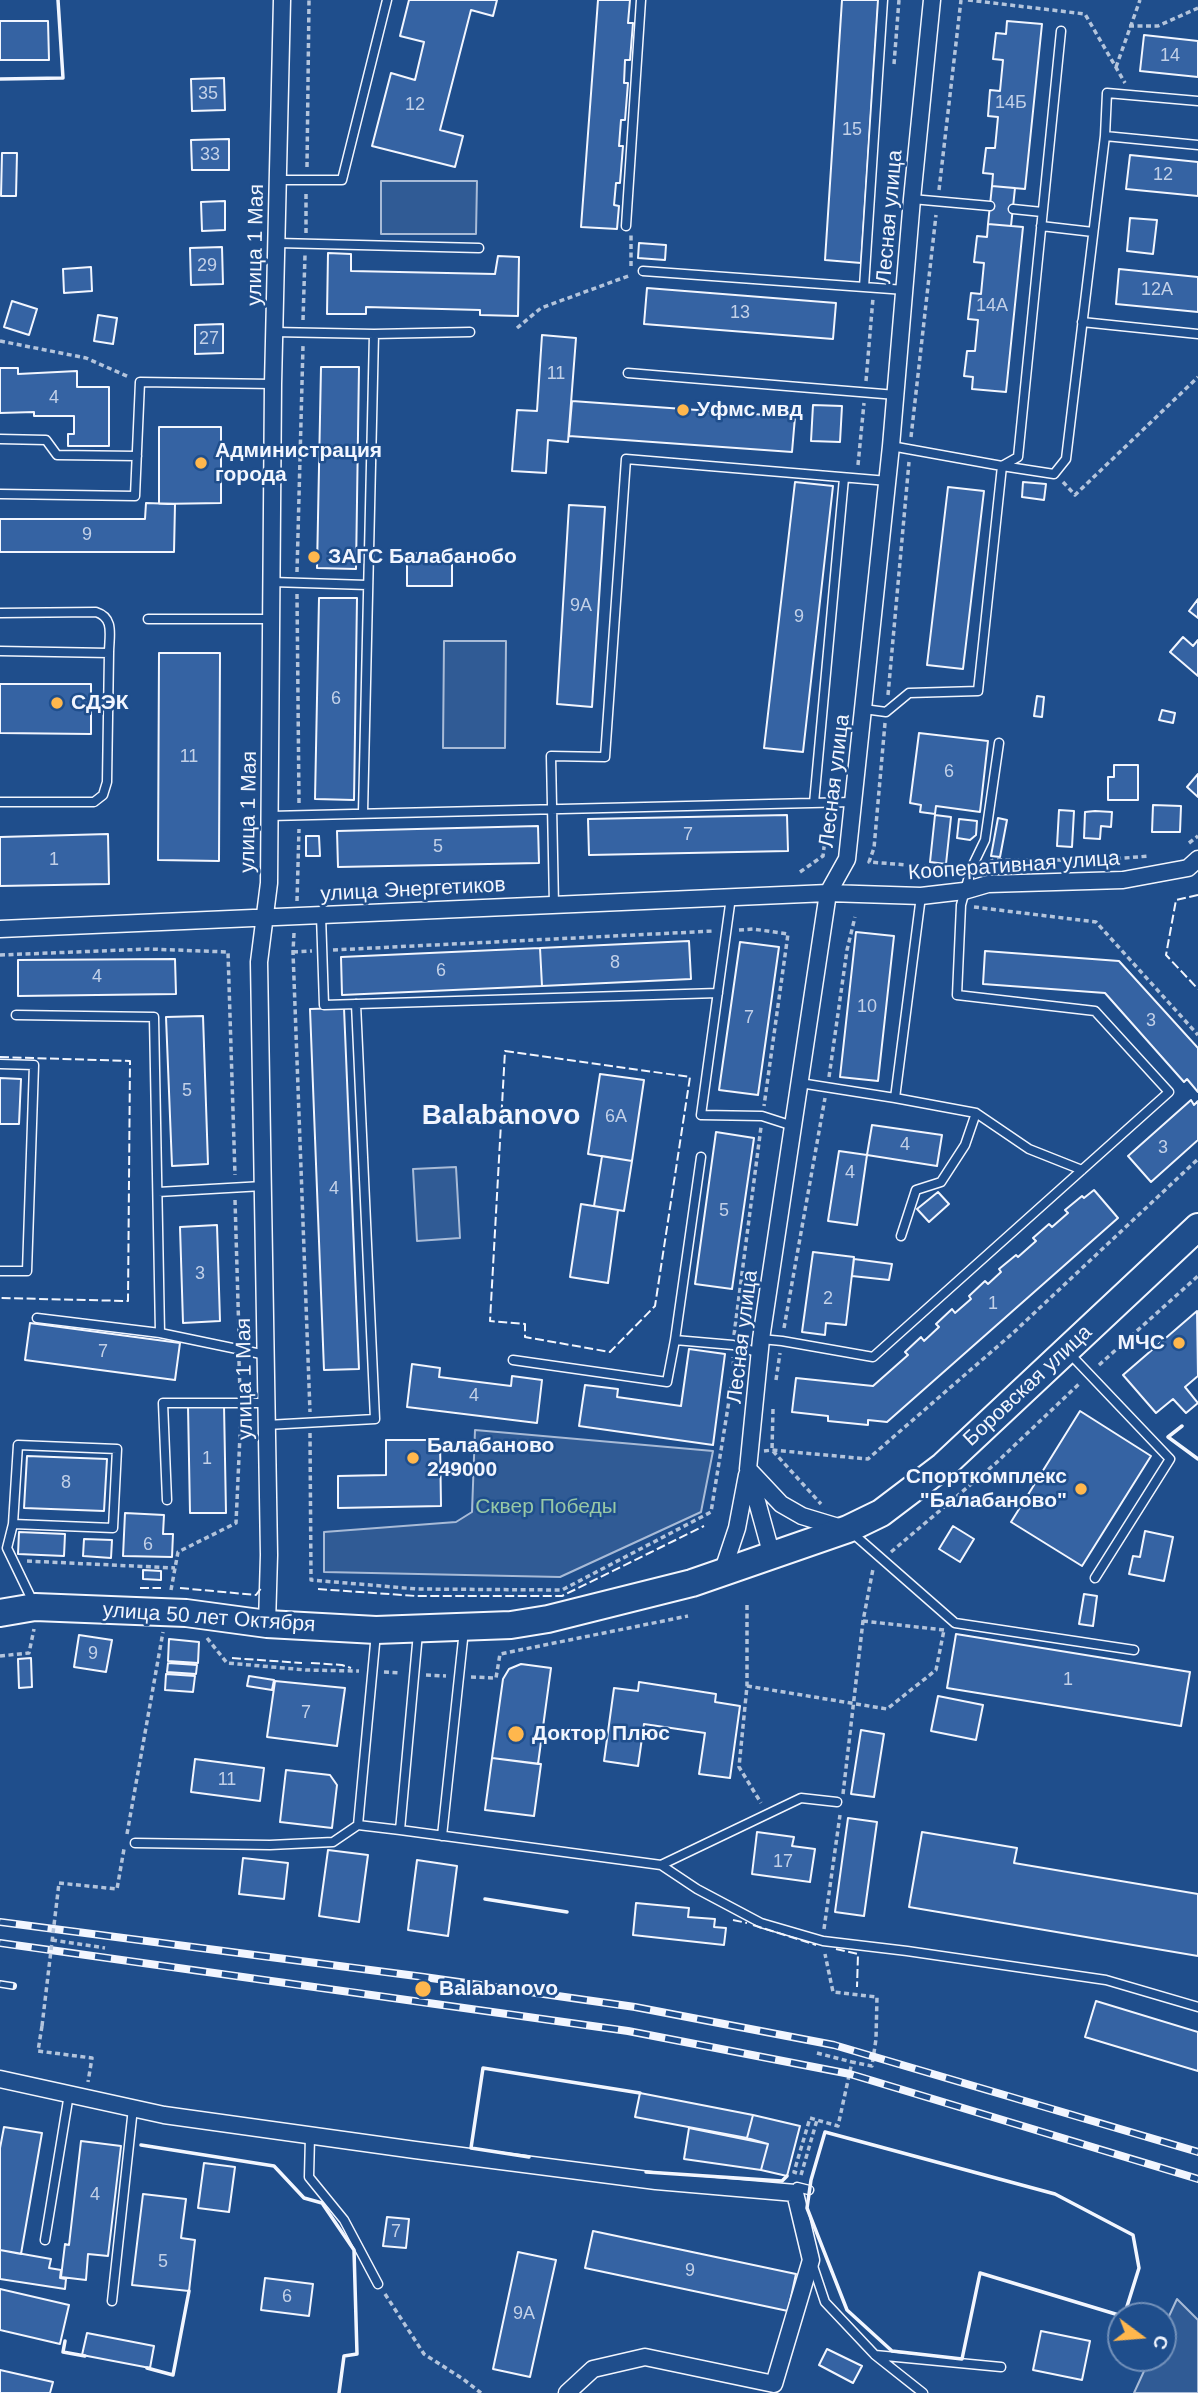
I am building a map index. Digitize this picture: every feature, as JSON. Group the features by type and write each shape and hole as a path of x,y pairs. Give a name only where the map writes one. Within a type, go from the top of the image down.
{"main road":[{"name":"Боровская улица","path":"722,1573 848,1529 891,1507 943,1466 1198,1227"},
{"name":"улица 50 лет Октября","path":"0,1614 186,1613 267,1624 376,1630 464,1628 548,1619 722,1573"}],"street":[{"name":"улица 1 Мая","path":"267,1624 269,1555 259,962 269,883 273,384 282,0"},
{"name":"Лесная улица","path":"772,1556 750,1461 761,1346 828,893 847,859 888,481 932,0"},
{"name":"Кооперативная улица","path":"828,893 962,898 988,884 1123,880 1188,868 1198,859"},
{"name":"улица Энергетиков","path":"0,929 828,893"},
{"path":"750,1461 781,1504 802,1516 848,1529"},
{"path":"722,1573 737,1528 750,1461"},
{"path":"0,2079 164,2115 310,2136 656,2181 802,2192 811,2260 774,2389 645,2357 593,2369 568,2393"}],"lane":[{"path":"278,180 342,180 387,0"},
{"path":"625,226 641,0"},
{"path":"869,288 883,0"},
{"path":"1002,466 1018,457 1061,31"},
{"path":"891,446 1054,474 1066,459 1105,136 1107,93 1198,101"},
{"path":"1105,136 1198,145"},
{"path":"912,199 990,206"},
{"path":"1013,209 1042,212"},
{"path":"1041,226 1093,232"},
{"path":"278,243 479,248"},
{"path":"643,271 905,290"},
{"path":"1082,322 1198,334"},
{"path":"274,332 470,332"},
{"path":"363,813 374,334"},
{"path":"628,373 896,395"},
{"path":"0,494 135,496 140,382 273,384"},
{"path":"0,439 46,440 57,455 137,456"},
{"path":"555,905 551,756 604,757 626,459 888,481"},
{"path":"864,709 886,712 909,693 978,691 1002,466"},
{"path":"814,803 844,478"},
{"path":"272,582 367,585"},
{"path":"0,613 96,612 105,615 109,620 107,782 103,795 94,802 0,803"},
{"path":"148,619 271,619"},
{"path":"0,651 108,653"},
{"path":"676,1340 761,1346 782,1340 873,1357 1169,1092 1095,1011 957,995 962,898 971,869 985,840 999,743"},
{"path":"270,816 853,802"},
{"path":"895,1098 921,896"},
{"path":"731,897 701,1115 762,1116 793,1126"},
{"path":"321,915 324,1005 718,993"},
{"path":"267,1425 375,1419 356,1004"},
{"path":"16,1014 153,1017 160,1333"},
{"path":"0,1064 34,1065 27,1271 0,1271"},
{"path":"800,1083 976,1113 1029,1149 1082,1170"},
{"path":"901,1236 916,1190 941,1182 965,1144 976,1113"},
{"path":"513,1360 667,1382 676,1340 701,1157"},
{"path":"158,1192 263,1186"},
{"path":"37,1318 160,1333 266,1354"},
{"path":"1066,1349 1170,1459 1095,1578"},
{"path":"167,1500 163,1403 266,1403"},
{"path":"13,1524 113,1528 117,1449 18,1445 13,1524 8,1548 35,1615"},
{"path":"848,1529 955,1623 1134,1650"},
{"path":"442,1836 464,1628"},
{"path":"358,1825 376,1630"},
{"path":"400,1830 418,1630"},
{"path":"661,1865 801,1798 837,1802"},
{"path":"135,1843 333,1842 358,1825 661,1865 696,1889 761,1923 823,1941 1106,1980 1198,2007"},
{"path":"45,2240 69,2094"},
{"path":"112,2301 133,2108"},
{"path":"310,2136 309,2177 344,2220 378,2284"},
{"path":"811,2260 825,2302 875,2355 923,2393"},
{"path":"875,2355 1001,2367"}],"path":[{"path":"309,0 297,582 299,880 293,952 310,1423"},
{"path":"893,69 899,0"},
{"path":"961,0 910,449 874,848 869,862 944,870 971,869 994,860 1101,860 1152,856"},
{"path":"1116,67 1140,0"},
{"path":"1129,26 1158,26 1198,8"},
{"path":"625,226 632,238 630,275"},
{"path":"517,328 541,308 643,271"},
{"path":"857,479 865,393 869,288"},
{"path":"0,341 86,358 140,382"},
{"path":"1054,474 1075,495 1198,377"},
{"path":"800,873 823,856 829,803"},
{"path":"1189,844 1198,836"},
{"path":"962,898 1096,922 1198,1035"},
{"path":"776,1381 827,1087 847,950 855,917"},
{"path":"293,952 753,929 788,934"},
{"path":"720,1451 750,1461 772,1450 868,1459 1013,1333 1198,1159"},
{"path":"881,1560 996,1463 1089,1374 1198,1276"},
{"path":"773,1408 772,1450 822,1505"},
{"path":"15,1560 176,1567"},
{"path":"817,2053 872,2066 876,2039 877,1997 833,1992 823,1941 863,1621 873,1567 867,1560"},
{"path":"747,1605 747,1686 739,1767 767,1814"},
{"path":"0,1656 29,1653 35,1615"},
{"path":"205,1637 227,1663 306,1670 496,1678 500,1654 688,1616"},
{"path":"747,1686 887,1709 936,1670 944,1630 863,1621"},
{"path":"86,2098 92,2058 38,2051 59,1883 117,1889"},
{"path":"52,1940 105,1948"},
{"path":"817,2120 801,2175 794,2172 810,2118 817,2120 838,2126 852,2062"},
{"path":"378,2284 424,2354 481,2393"}],"green space":[{"path":"381,181 477,181 476,234 381,234"},
{"path":"444,641 506,641 505,748 443,748"},
{"path":"456,1167 460,1238 417,1241 413,1169"},
{"name":"Сквер Победы","path":"475,1430 713,1451 701,1512 560,1577 324,1572 324,1532 456,1522 472,1512"},
{"path":"1177,2299 1198,2320 1198,2393 1134,2393 1144,2372 1177,2372"}],"building":[{"path":"409,0 497,0 493,16 471,10 440,130 463,136 455,167 372,146 391,73 415,80 424,42 400,36"},
{"path":"598,0 630,0 628,23 633,23 630,60 625,60 624,83 628,83 625,120 621,120 619,146 623,146 620,183 616,183 614,205 619,206 617,229 581,227"},
{"path":"842,0 878,0 861,263 825,260"},
{"path":"0,21 48,21 49,60 0,60"},
{"path":"1007,21 1042,24 1025,189 992,186 993,174 983,173 986,148 995,148 998,117 988,116 990,90 1000,91 1003,60 993,59 996,33 1006,34"},
{"path":"1144,35 1198,41 1198,77 1140,71"},
{"path":"224,78 225,110 192,111 191,79"},
{"path":"229,139 229,170 192,170 191,140"},
{"path":"2,153 17,153 16,196 1,196"},
{"path":"1130,155 1198,162 1198,196 1126,189"},
{"path":"992,186 1015,188 1011,226 988,224"},
{"path":"225,201 225,230 202,231 201,202"},
{"path":"1130,218 1157,220 1153,254 1127,251"},
{"path":"988,224 1023,227 1006,392 972,389 973,377 964,376 967,351 975,351 978,320 968,319 971,293 981,294 984,263 974,262 977,236 987,237"},
{"path":"639,243 666,245 665,260 638,258"},
{"path":"222,247 223,284 191,285 190,248"},
{"path":"328,253 351,254 351,271 495,274 498,256 519,257 518,316 480,315 480,310 366,307 366,314 327,314"},
{"path":"91,267 92,291 64,293 63,269"},
{"path":"1119,269 1198,277 1198,312 1116,304"},
{"path":"647,288 836,303 833,339 644,324"},
{"path":"12,301 37,309 29,335 4,327"},
{"path":"98,315 117,318 113,344 94,341"},
{"path":"223,324 223,353 195,354 195,325"},
{"path":"542,335 576,338 568,442 548,440 546,473 512,471 517,410 537,411"},
{"path":"321,367 359,367 356,569 317,568"},
{"path":"0,368 18,368 18,374 77,371 77,387 109,387 109,446 68,446 68,434 74,434 74,416 34,416 34,412 0,413"},
{"path":"572,401 795,417 792,452 569,436"},
{"path":"813,405 842,406 840,442 811,441"},
{"path":"159,427 221,427 221,503 159,504"},
{"path":"795,482 833,486 803,752 764,748"},
{"path":"1023,482 1046,484 1044,500 1022,497"},
{"path":"948,487 984,491 963,669 927,665"},
{"path":"146,503 175,504 174,552 0,552 0,519 145,519"},
{"path":"569,505 605,507 592,707 557,704"},
{"path":"407,553 452,553 452,586 407,586"},
{"path":"319,598 357,598 354,800 315,799"},
{"path":"1198,599 1198,618 1189,611"},
{"path":"1183,637 1193,646 1198,640 1198,676 1170,652"},
{"path":"159,653 220,653 219,861 158,860"},
{"path":"0,684 91,684 91,734 0,733"},
{"path":"1037,696 1044,697 1042,717 1034,716"},
{"path":"1162,710 1175,713 1173,723 1159,720"},
{"path":"919,733 988,741 980,812 936,806 935,814 920,812 921,805 910,803"},
{"path":"1114,765 1138,765 1138,800 1108,800 1108,777 1114,777"},
{"path":"1198,774 1198,797 1187,787"},
{"path":"1153,805 1181,806 1180,832 1152,832"},
{"path":"1059,810 1074,811 1072,847 1057,846"},
{"path":"1085,812 1112,812 1111,827 1101,826 1100,839 1084,838"},
{"path":"787,815 788,851 589,855 588,819"},
{"path":"935,815 951,817 946,864 930,862"},
{"path":"998,818 1007,820 1000,857 991,856"},
{"path":"959,819 977,821 976,835 970,840 957,838"},
{"path":"538,826 539,863 338,867 337,831"},
{"path":"108,834 109,884 0,886 0,837"},
{"path":"306,836 319,836 320,856 306,856"},
{"path":"856,932 894,936 878,1081 840,1077"},
{"path":"689,941 691,979 542,986 540,948"},
{"path":"740,942 779,947 758,1095 719,1090"},
{"path":"540,948 542,986 342,995 341,957"},
{"path":"985,951 1119,961 1198,1048 1198,1092 1187,1079 1184,1082 1105,993 983,984"},
{"path":"175,959 176,994 18,996 18,960"},
{"path":"344,1008 359,1369 324,1370 310,1009"},
{"path":"203,1016 208,1164 172,1166 166,1017"},
{"path":"600,1074 644,1080 632,1161 588,1154"},
{"path":"0,1078 21,1079 19,1124 0,1124"},
{"path":"1191,1100 1194,1105 1198,1101 1198,1140 1151,1182 1128,1156"},
{"path":"872,1125 942,1135 937,1166 867,1155"},
{"path":"716,1132 754,1138 732,1289 695,1284"},
{"path":"839,1151 867,1155 857,1225 828,1221"},
{"path":"602,1156 632,1161 624,1211 594,1206"},
{"path":"1094,1190 1118,1218 887,1422 868,1420 868,1425 828,1421 828,1416 792,1412 796,1378 873,1386 908,1355 905,1352 921,1337 924,1341 939,1327 936,1324 952,1309 955,1313 985,1281 988,1284 1001,1272 999,1269 1036,1241 1033,1238 1049,1224 1052,1227 1068,1213 1065,1210"},
{"path":"938,1192 949,1204 929,1222 917,1209"},
{"path":"581,1204 618,1210 608,1283 570,1277"},
{"path":"217,1225 220,1321 183,1323 180,1227"},
{"path":"813,1252 854,1257 846,1325 826,1323 825,1335 802,1332"},
{"path":"854,1259 892,1264 889,1280 852,1276"},
{"name":"МЧС","path":"1197,1311 1198,1376 1185,1387 1198,1403 1186,1413 1173,1399 1156,1413 1123,1375"},
{"path":"30,1323 180,1343 175,1380 25,1360"},
{"path":"689,1349 725,1354 713,1445 579,1426 585,1385 618,1389 617,1397 681,1406"},
{"path":"412,1364 440,1368 439,1377 511,1386 512,1376 542,1380 537,1423 407,1407"},
{"path":"224,1405 226,1513 190,1513 188,1406"},
{"name":"Спорткомплекс \"Балабаново\"","path":"1080,1411 1151,1456 1082,1566 1011,1522"},
{"name":"Балабаново 249000","path":"386,1440 440,1440 441,1506 338,1508 338,1476 386,1475"},
{"path":"27,1456 107,1459 104,1511 24,1508"},
{"path":"125,1513 164,1515 163,1534 173,1534 172,1557 123,1556"},
{"path":"953,1526 974,1539 960,1562 939,1549"},
{"path":"1145,1531 1173,1537 1164,1581 1129,1574 1133,1556 1140,1557"},
{"path":"19,1532 65,1534 64,1556 18,1554"},
{"path":"84,1539 112,1540 111,1558 83,1556"},
{"path":"143,1570 161,1571 161,1580 143,1579"},
{"path":"1084,1594 1097,1596 1093,1626 1079,1624"},
{"path":"956,1634 1190,1672 1181,1726 947,1688"},
{"path":"79,1635 112,1640 106,1672 74,1667"},
{"path":"169,1639 199,1642 198,1663 168,1661"},
{"path":"31,1658 32,1687 19,1688 18,1659"},
{"path":"168,1663 197,1665 196,1674 167,1672"},
{"path":"521,1664 551,1668 538,1764 492,1758 503,1679 509,1669"},
{"path":"166,1674 195,1676 193,1692 165,1690"},
{"path":"249,1676 274,1680 272,1690 247,1686"},
{"path":"275,1681 345,1688 337,1746 267,1737"},
{"path":"639,1682 716,1694 715,1702 740,1706 730,1778 699,1774 705,1733 644,1724 638,1766 604,1761 614,1688 638,1691"},
{"path":"938,1696 983,1705 976,1740 931,1731"},
{"path":"861,1730 884,1734 874,1797 851,1794"},
{"path":"492,1758 541,1764 534,1816 485,1810"},
{"path":"195,1759 264,1768 260,1801 191,1792"},
{"path":"286,1770 330,1775 337,1785 332,1828 280,1822"},
{"path":"848,1818 877,1822 864,1916 835,1912"},
{"path":"757,1832 794,1837 792,1846 815,1849 810,1882 752,1874"},
{"path":"922,1832 1017,1848 1014,1863 1198,1894 1198,1956 909,1907"},
{"path":"328,1850 368,1855 359,1922 319,1916"},
{"path":"243,1858 288,1863 284,1899 239,1894"},
{"path":"417,1860 457,1866 448,1936 408,1930"},
{"path":"636,1903 689,1908 688,1917 715,1919 714,1927 726,1928 724,1945 633,1935"},
{"path":"1096,2001 1198,2032 1198,2071 1085,2037"},
{"path":"640,2093 753,2115 747,2138 635,2117"},
{"path":"753,2115 800,2126 787,2176 761,2170 768,2144 747,2138"},
{"path":"4,2127 42,2133 21,2254 0,2250 0,2148"},
{"path":"689,2128 768,2144 761,2170 684,2159"},
{"path":"81,2141 121,2146 108,2256 88,2254 86,2280 61,2277 65,2244 69,2245"},
{"path":"204,2163 235,2167 229,2212 198,2208"},
{"path":"143,2194 186,2199 181,2238 195,2240 189,2291 132,2285"},
{"path":"387,2217 409,2219 406,2248 383,2246"},
{"path":"593,2231 796,2274 788,2311 585,2268"},
{"path":"0,2250 51,2259 49,2268 61,2270 60,2278 66,2279 65,2289 0,2279"},
{"path":"518,2252 556,2260 530,2377 493,2369"},
{"path":"265,2278 313,2284 309,2316 261,2310"},
{"path":"0,2289 69,2305 60,2344 0,2330"},
{"path":"1041,2331 1090,2341 1082,2380 1033,2370"},
{"path":"87,2333 154,2346 150,2368 82,2355"},
{"path":"827,2349 862,2366 853,2383 819,2365"},
{"path":"0,2370 53,2382 50,2393 0,2393"}],"railway":[{"path":"0,1922 635,2007 834,2045 1198,2152"},
{"path":"0,1943 628,2031 850,2074 1198,2179"},
{"path":"0,1984 13,1986"}],"fence":[{"path":"1198,895 1176,900 1166,955 1198,989"},
{"path":"505,1051 690,1077 655,1306 610,1352 525,1337 525,1324 490,1321 505,1051"},
{"path":"0,1057 130,1061 128,1301 0,1298"},
{"path":"318,1589 416,1596 562,1596 704,1526"},
{"path":"180,1588 256,1595 262,1587"},
{"path":"140,1588 161,1588"},
{"path":"232,1658 302,1663"},
{"path":"311,1663 351,1668"},
{"path":"733,1920 747,1923"},
{"path":"753,1925 816,1945"},
{"path":"836,1949 858,1954 857,1987"}],"wall":[{"path":"0,79 63,78 58,0"},
{"path":"1182,1426 1168,1437 1198,1459"},
{"path":"485,1899 567,1912"},
{"path":"529,2157 471,2148 483,2068 640,2093"},
{"path":"1107,2311 980,2273 962,2359 892,2351 847,2310 807,2208 811,2180 825,2132 1055,2194 1133,2235 1139,2268 1128,2302"},
{"path":"141,2145 274,2166 304,2198 322,2203 354,2250 357,2354 344,2356 339,2393"},
{"path":"646,2172 782,2181 787,2176"},
{"path":"147,2368 173,2375 189,2291"},
{"path":"65,2341 63,2352 85,2356"}],"place":[{"name":"Уфмс мвд","path":"683,410"},
{"name":"Администрация города","path":"201,463"},
{"name":"ЗАГС Балабанобо","path":"314,557"},
{"name":"СДЭК","path":"57,703"},
{"name":"МЧС","path":"1179,1343"},
{"name":"Балабаново 249000","path":"413,1458"},
{"name":"Спорткомплекс \"Балабаново\"","path":"1081,1489"},
{"name":"Доктор Плюс","path":"516,1734"},
{"name":"Balabanovo","path":"423,1989"}],"district":[{"name":"Balabanovo","path":"501,1116"}]}
